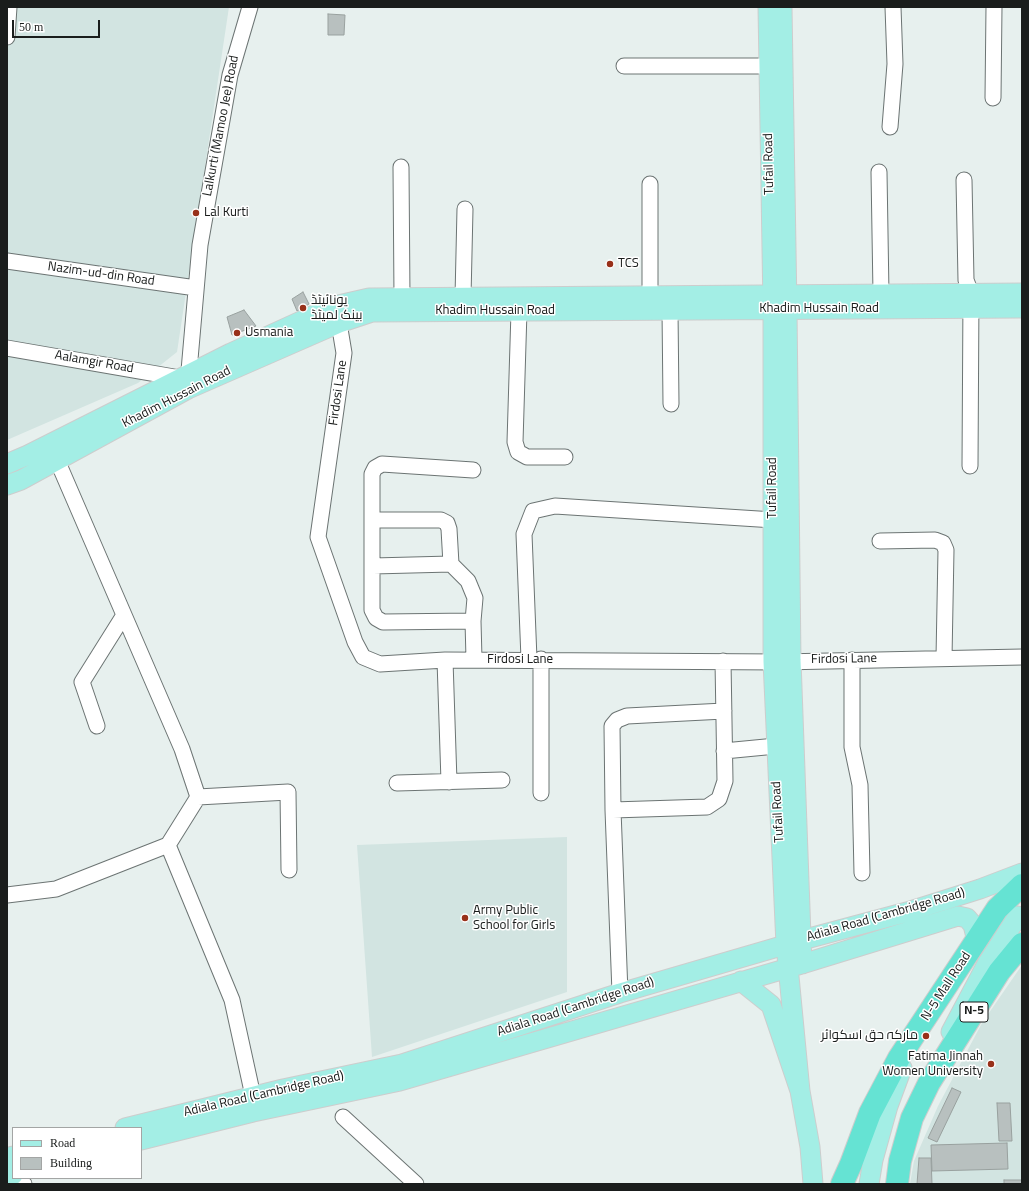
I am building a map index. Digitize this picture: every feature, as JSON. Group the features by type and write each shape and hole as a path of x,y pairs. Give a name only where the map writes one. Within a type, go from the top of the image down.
{"highway":[{"name":"N-5 Mall Road","path":"842,1184 850,1174 870,1113 900,1058 997,909 1022,885"},
{"name":"N-5","path":"929,1082 999,972 1022,944"},
{"path":"897,1184 900,1161 912,1118 929,1082"}],"main road":[{"name":"Tufail Road","path":"768,7 769,66 780,302 774,520 782,661 800,1091"},
{"name":"Tufail Road","path":"782,7 780,302 782,661 776,746 794,942"},
{"name":"Khadim Hussain Road","path":"7,485 21,480 57,460 230,353 334,306 369,298 650,295 780,302 971,300 1022,293"},
{"name":"Khadim Hussain Road","path":"7,464 185,380 372,312 670,310 881,294 971,300 1022,308"},
{"name":"Adiala Road (Cambridge Road)","path":"129,1127 253,1096 402,1064 620,993 794,942 915,910 980,889 1022,873"},
{"name":"Adiala Road (Cambridge Road)","path":"142,1140 253,1112 400,1081 795,966 958,916 967,918 973,925 976,937 974,946"},
{"path":"929,1082 959,1015 987,964 1018,916"},
{"path":"741,981 771,1005 800,1091 810,1147 813,1184"},
{"path":"869,1184 873,1160 888,1106 915,1035"}],"street":[{"path":"7,37 9,7"},
{"name":"Lalkurti (Mamoo Jee) Road","path":"185,380 200,245 230,75 250,7"},
{"path":"890,127 895,64 893,7"},
{"path":"993,98 994,7"},
{"path":"624,66 769,66"},
{"path":"401,167 402,298"},
{"path":"879,172 881,294"},
{"path":"964,180 966,280 971,300 970,466"},
{"path":"650,184 650,295"},
{"path":"463,297 465,210"},
{"name":"Nazim-ud-din Road","path":"7,261 196,288"},
{"path":"670,310 671,404"},
{"path":"519,311 515,442 518,452 527,457 565,457"},
{"name":"Firdosi Lane","path":"339,323 344,352 318,536 355,642 364,657 380,664 445,660 535,659 782,661 1022,657"},
{"name":"Aalamgir Road","path":"7,348 185,380"},
{"path":"57,460 182,749 198,797"},
{"path":"473,470 382,464 375,468 372,474 372,610 376,618 383,622 473,621"},
{"path":"541,792 535,659 524,534 533,511 555,506 774,520"},
{"path":"372,520 441,520 447,523 449,529 451,564 468,581 475,598 473,621 474,660"},
{"path":"880,540 935,540 943,543 946,550 944,658"},
{"path":"373,566 451,564"},
{"path":"97,726 82,682 124,616"},
{"path":"445,660 449,782"},
{"path":"852,660 852,747 860,785 862,873"},
{"path":"614,810 707,807 719,798 726,781 724,751 723,661"},
{"path":"620,993 612,726 617,720 627,716 724,711"},
{"path":"724,751 776,746"},
{"path":"397,783 502,780"},
{"path":"198,797 288,792 290,870"},
{"path":"7,896 56,889 168,845 198,797"},
{"path":"168,845 232,1000 253,1096"},
{"path":"343,1117 416,1184"}],"shaded area":[{"path":"7,7 229,7 177,352 138,383 7,440"},
{"name":"Army Public School for Girls","path":"567,837 567,992 372,1057 357,845"},
{"name":"Fatima Jinnah Women University","path":"1022,965 1022,1184 910,1184 914,1161 938,1106 982,1023"}],"building":[{"path":"328,14 345,15 344,35 328,35"},
{"path":"303,292 309,304 297,311 292,299"},
{"path":"244,310 256,326 232,335 227,317"},
{"path":"952,1088 961,1092 937,1142 928,1138"},
{"path":"997,1103 1010,1103 1012,1141 999,1141"},
{"path":"1007,1143 1008,1169 932,1171 931,1145"},
{"path":"919,1158 931,1158 932,1184 917,1184"},
{"path":"1004,1180 1022,1180 1022,1184 1004,1184"}],"place":[{"name":"Lal Kurti","path":"196,213"},
{"name":"TCS","path":"610,264"},
{"name":"یونائیٹڈ بینک لمیٹڈ","path":"303,308"},
{"name":"Usmania","path":"237,333"},
{"name":"Army Public School for Girls","path":"465,918"},
{"name":"مارکہ حق اسکوائر","path":"926,1036"},
{"name":"Fatima Jinnah Women University","path":"991,1064"}]}
